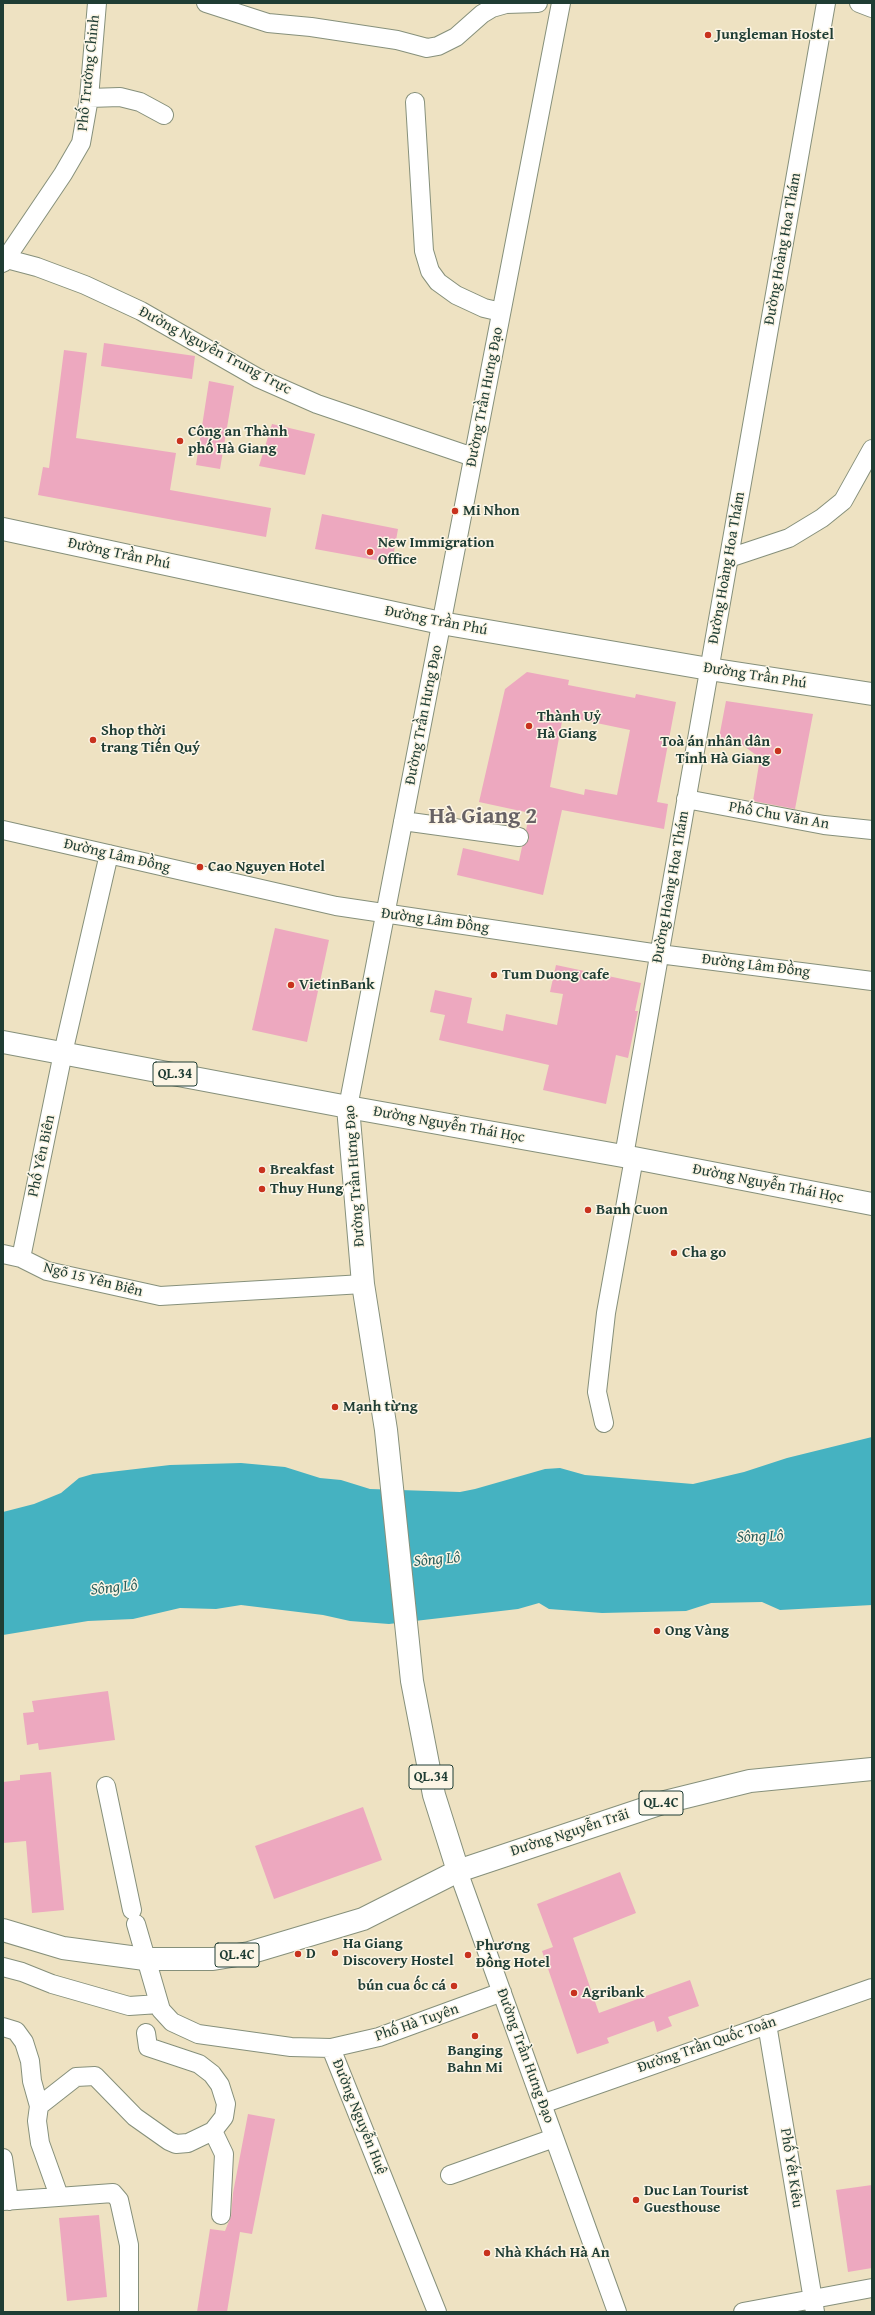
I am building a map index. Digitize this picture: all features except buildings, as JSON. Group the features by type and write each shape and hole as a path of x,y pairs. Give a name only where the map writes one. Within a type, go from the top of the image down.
{"main road":[{"name":"Đường Trần Phú","path":"3,529 441,623 709,670 872,694"},
{"name":"Đường Nguyễn Thái Học","path":"3,1042 348,1107 629,1157 872,1204"},
{"name":"Đường Trần Hưng Đạo","path":"348,1107 363,1284 386,1430 412,1681 434,1795 458,1871"},
{"name":"Đường Nguyễn Trãi","path":"458,1871 665,1802 742,1783 872,1770"},
{"name":"QL.4C","path":"3,1930 63,1948 145,1959 213,1959 257,1951 363,1920 458,1871"}],"street":[{"name":"Phố Trường Chinh","path":"4,260 63,174 81,143 89,98 97,3"},
{"path":"206,3 268,23 311,27 397,40 427,48 438,46 456,37 482,14 492,8 506,4 538,3"},
{"name":"Đường Trần Hưng Đạo","path":"348,1107 561,3"},
{"name":"Đường Hoàng Hoa Thám","path":"604,1423 597,1392 606,1313 659,954 826,3"},
{"path":"859,3 872,8"},
{"path":"89,98 120,97 140,102 164,115"},
{"path":"415,102 424,251 430,271 438,282 456,295 484,308 501,312"},
{"name":"Đường Nguyễn Trung Trực","path":"4,260 37,267 85,285 141,311 258,378 317,404 395,432 473,457"},
{"path":"728,558 768,543 789,538 822,518 843,501 872,449"},
{"name":"Phố Chu Văn An","path":"686,799 824,825 872,830"},
{"path":"403,820 519,837"},
{"name":"Đường Lâm Đồng","path":"3,830 336,906 659,954 872,981"},
{"name":"Phố Yên Biên","path":"21,1258 63,1053 109,854"},
{"name":"Ngõ 15 Yên Biên","path":"3,1254 21,1258 47,1272 160,1296 363,1284"},
{"name":"Đường Nguyễn Huệ","path":"106,1786 134,1917 145,1959 154,2018 172,2022 198,2034 291,2047 331,2048 437,2312"},
{"name":"Đường Trần Hưng Đạo","path":"458,1871 618,2312"},
{"path":"3,1966 52,1984 129,2006 154,2018 148,2047 199,2064 212,2074 220,2086 226,2104 224,2117 213,2131 188,2143 176,2144 169,2141 136,2117 125,2104 95,2076 76,2077 39,2106"},
{"name":"Đường Trần Quốc Toản","path":"542,2104 872,1988"},
{"name":"Phố Hà Tuyên","path":"331,2048 380,2038 502,1992"},
{"name":"Phố Yết Kiêu","path":"767,2024 814,2306"},
{"path":"3,2027 16,2031 24,2042 30,2061 32,2081 39,2106 37,2121 40,2143 59,2196"},
{"path":"213,2131 224,2154 221,2215"},
{"path":"450,2175 554,2138"},
{"path":"3,2158 6,2201 113,2193 119,2200 129,2245 129,2312"},
{"path":"743,2312 814,2306 872,2288"}],"water":[{"name":"Sông Lô","path":"872,1437 872,1605 780,1610 762,1602 711,1603 686,1611 602,1613 549,1609 539,1603 518,1609 389,1624 350,1621 323,1615 241,1605 216,1609 180,1608 133,1619 88,1621 3,1635 3,1512 34,1504 61,1493 79,1478 93,1474 170,1465 241,1463 285,1467 320,1478 341,1480 370,1489 460,1492 545,1469 560,1468 585,1475 693,1484 744,1472 787,1458"}],"place":[{"name":"Jungleman Hostel","path":"708,35"},
{"name":"Công an Thành phố Hà Giang","path":"180,441"},
{"name":"Mi Nhon","path":"455,511"},
{"name":"New Immigration Office","path":"370,552"},
{"name":"Thành Uỷ Hà Giang","path":"529,726"},
{"name":"Shop thời trang Tiến Quý","path":"93,740"},
{"name":"Toà án nhân dân Tỉnh Hà Giang","path":"778,751"},
{"name":"Cao Nguyen Hotel","path":"200,867"},
{"name":"Tum Duong cafe","path":"494,975"},
{"name":"VietinBank","path":"291,985"},
{"name":"Breakfast","path":"262,1170"},
{"name":"Thuy Hung","path":"262,1189"},
{"name":"Banh Cuon","path":"588,1210"},
{"name":"Cha go","path":"674,1253"},
{"name":"Mạnh từng","path":"335,1407"},
{"name":"Ong Vàng","path":"657,1631"},
{"name":"Ha Giang Discovery Hostel","path":"335,1953"},
{"name":"D","path":"298,1954"},
{"name":"Phương Đồng Hotel","path":"468,1955"},
{"name":"bún cua ốc cá","path":"454,1986"},
{"name":"Agribank","path":"574,1993"},
{"name":"Banging Bahn Mi","path":"475,2036"},
{"name":"Duc Lan Tourist Guesthouse","path":"636,2200"},
{"name":"Nhà Khách Hà An","path":"487,2253"}],"district":[{"name":"Hà Giang 2","path":"483,817"}]}
